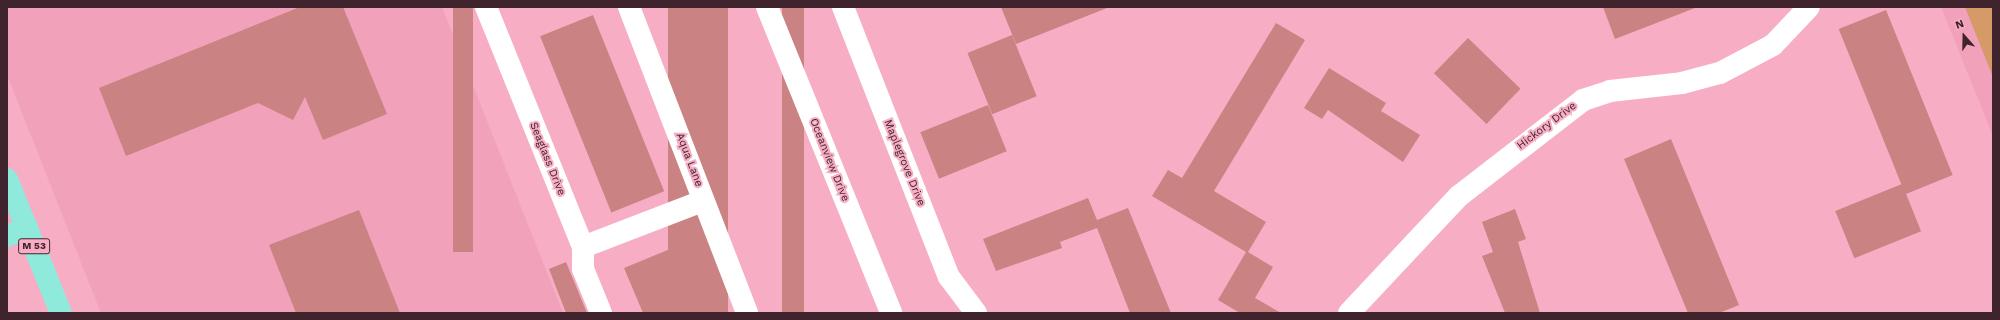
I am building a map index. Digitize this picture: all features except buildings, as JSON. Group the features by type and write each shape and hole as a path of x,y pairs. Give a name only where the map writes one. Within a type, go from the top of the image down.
{"main road":[{"name":"M 53","path":"7,179 17,232 61,313"}],"street":[{"name":"Seaglass Drive","path":"486,7 583,248 583,268 600,313"},
{"name":"Aqua Lane","path":"629,7 697,179 702,201 747,313"},
{"name":"Oceanview Drive","path":"767,7 891,313"},
{"name":"Maplegrove Drive","path":"843,7 949,277 976,313"},
{"name":"Hickory Drive","path":"1350,313 1459,196 1582,100 1610,91 1682,83 1720,73 1773,45 1809,7"},
{"path":"583,248 702,201"}],"shaded area":[{"path":"7,7 442,7 563,313 101,313 7,75"},
{"path":"1941,7 1993,7 1993,136"},
{"path":"1965,7 1993,8 1993,77"}]}
